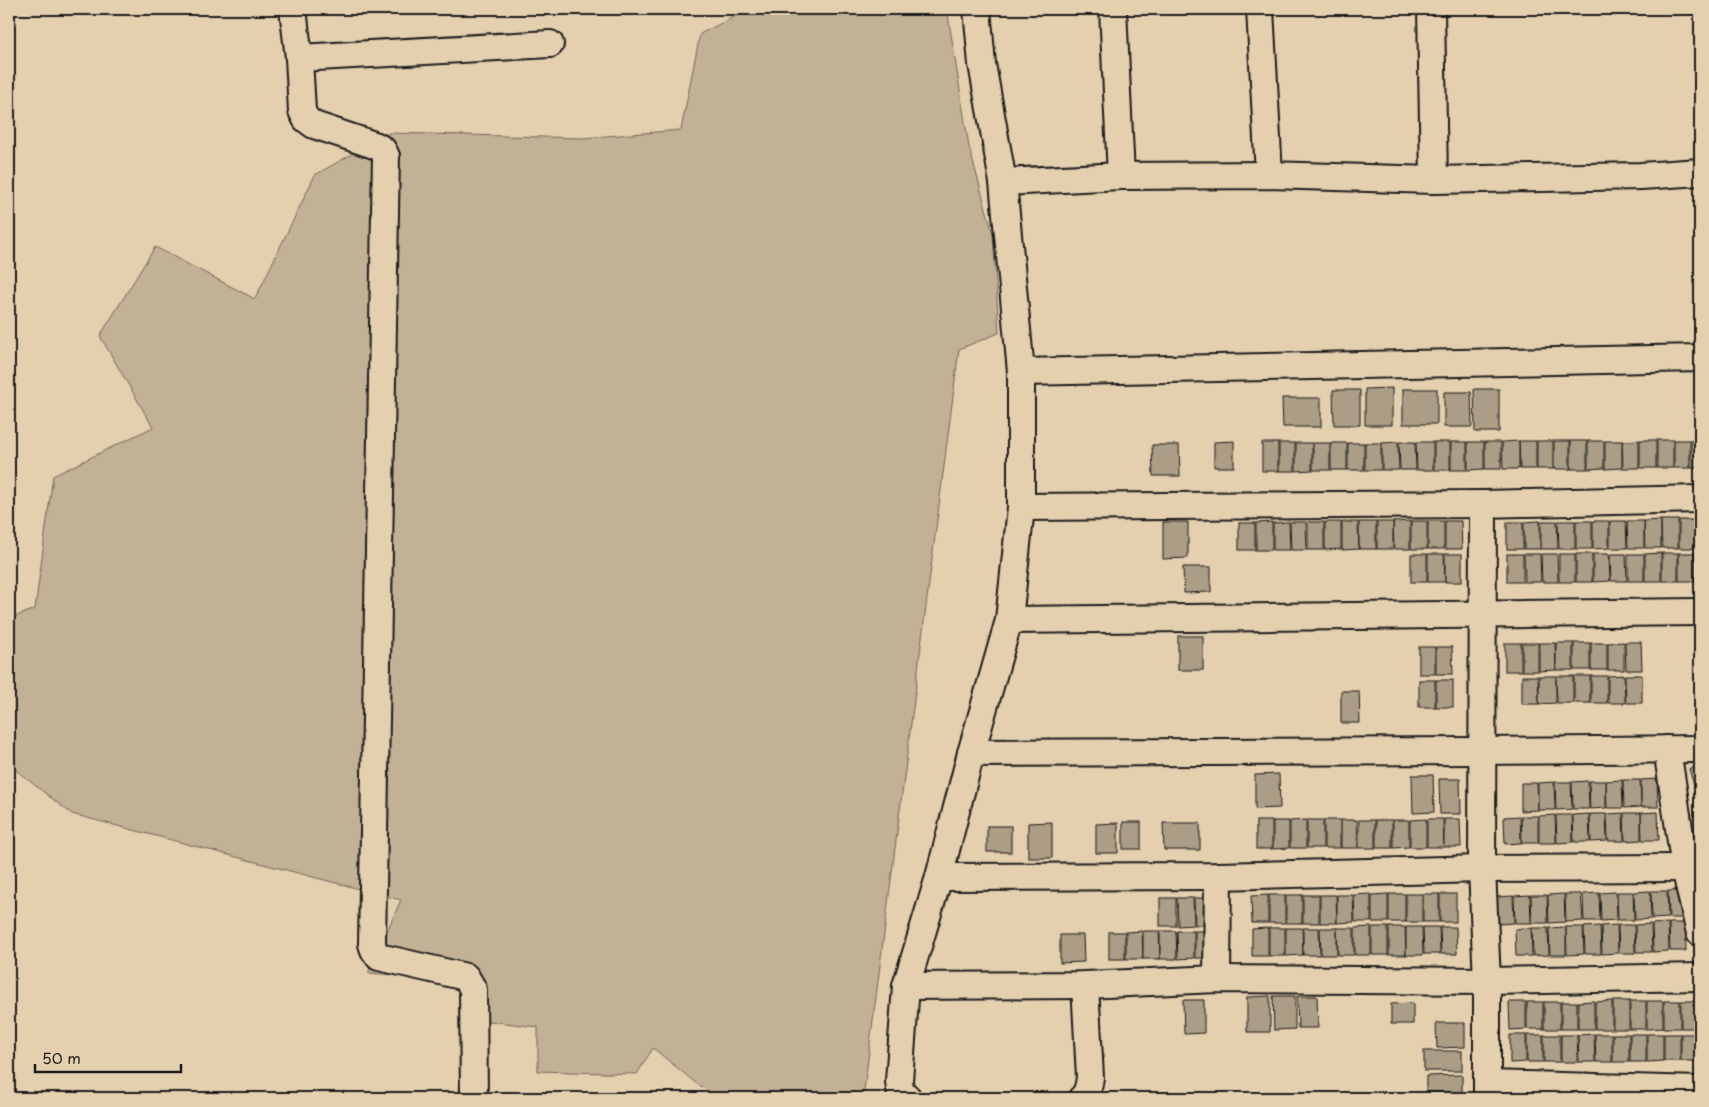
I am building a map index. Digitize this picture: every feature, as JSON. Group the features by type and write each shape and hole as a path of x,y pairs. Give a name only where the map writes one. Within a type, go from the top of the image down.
{"street":[{"path":"293,9 299,58 302,111 306,119 314,125 377,146 383,150 386,156 372,944 379,957 466,977 470,982 473,989 474,1098"},
{"path":"908,1098 900,1090 899,1082 906,986 939,877 971,752 1009,620 1021,507 1022,372 1003,182 982,64 977,9"},
{"path":"1113,9 1121,176"},
{"path":"1260,9 1269,174"},
{"path":"1431,9 1434,180"},
{"path":"299,58 550,44"},
{"path":"1003,182 1121,176 1269,174 1434,180 1640,176 1700,172"},
{"path":"1022,372 1700,358"},
{"path":"1021,507 1483,504 1700,499"},
{"path":"1483,504 1482,869 1487,981 1487,1091 1700,1090"},
{"path":"1009,620 1700,612"},
{"path":"1667,749 1685,868 1700,933"},
{"path":"971,752 1700,749"},
{"path":"939,877 1218,876 1482,869 1685,868"},
{"path":"1217,979 1218,876"},
{"path":"906,986 1085,984 1217,979 1487,981 1700,977"},
{"path":"1082,1098 1085,1096 1090,1077 1085,984"}],"shaded area":[{"path":"749,9 947,9 969,147 993,234 999,333 959,349 863,1098 802,1098 802,1095 772,1098 721,1098 697,1084 653,1048 637,1074 538,1071 538,1027 472,1019 464,980 368,973 401,900 72,814 9,765 9,619 35,609 53,476 153,427 100,336 155,247 255,299 315,175 389,133 582,138 681,130 700,34"}],"building":[{"path":"1392,388 1392,425 1365,425 1365,389"},
{"path":"1403,389 1437,389 1437,424 1403,424"},
{"path":"1474,389 1499,389 1499,432 1475,432"},
{"path":"1333,390 1360,390 1360,425 1334,425"},
{"path":"1444,392 1471,392 1472,427 1444,427"},
{"path":"1282,398 1321,398 1321,427 1283,427"},
{"path":"1639,440 1639,468 1623,468 1622,441"},
{"path":"1640,440 1656,440 1656,468 1640,468"},
{"path":"1657,440 1673,440 1673,468 1657,468"},
{"path":"1674,440 1690,440 1690,468 1674,468"},
{"path":"1691,440 1700,440 1700,468 1691,468"},
{"path":"1234,441 1234,467 1214,467 1214,442"},
{"path":"1519,441 1536,441 1536,469 1520,469"},
{"path":"1519,441 1519,469 1503,469 1502,442"},
{"path":"1537,441 1553,441 1553,469 1537,469"},
{"path":"1554,441 1570,441 1570,469 1554,469"},
{"path":"1571,441 1587,441 1587,469 1571,469"},
{"path":"1588,441 1604,441 1604,468 1588,469"},
{"path":"1605,441 1622,441 1622,468 1605,469"},
{"path":"1398,442 1399,470 1382,470 1382,443"},
{"path":"1399,442 1415,442 1416,470 1400,470"},
{"path":"1416,442 1433,442 1433,470 1417,470"},
{"path":"1434,442 1450,442 1450,470 1434,470"},
{"path":"1451,442 1467,442 1467,470 1451,470"},
{"path":"1468,442 1484,442 1484,469 1468,470"},
{"path":"1485,442 1501,442 1501,469 1485,469"},
{"path":"1262,443 1278,443 1278,471 1262,471"},
{"path":"1279,443 1295,443 1295,471 1279,471"},
{"path":"1296,443 1312,443 1312,470 1296,471"},
{"path":"1313,443 1330,443 1330,470 1313,470"},
{"path":"1331,443 1347,443 1347,470 1331,470"},
{"path":"1348,443 1364,443 1364,470 1348,470"},
{"path":"1365,443 1381,443 1381,470 1365,470"},
{"path":"1152,445 1179,445 1180,476 1153,476"},
{"path":"1661,520 1661,548 1645,548 1644,521"},
{"path":"1661,520 1678,520 1678,548 1662,548"},
{"path":"1679,520 1695,520 1695,548 1679,548"},
{"path":"1696,520 1700,520 1700,548 1696,548"},
{"path":"1410,521 1410,549 1394,549 1393,522"},
{"path":"1411,521 1427,521 1427,549 1411,549"},
{"path":"1428,521 1444,521 1444,549 1428,549"},
{"path":"1445,521 1461,521 1462,549 1445,549"},
{"path":"1540,521 1540,549 1524,549 1524,522"},
{"path":"1541,521 1557,521 1558,549 1541,549"},
{"path":"1558,521 1575,521 1575,549 1559,549"},
{"path":"1576,521 1592,521 1592,549 1576,549"},
{"path":"1593,521 1609,521 1609,548 1593,549"},
{"path":"1610,521 1626,521 1627,548 1610,548"},
{"path":"1627,521 1644,521 1644,548 1628,548"},
{"path":"1163,522 1188,522 1188,558 1163,559"},
{"path":"1272,522 1272,550 1256,550 1256,523"},
{"path":"1289,522 1290,550 1273,550 1273,523"},
{"path":"1290,522 1306,522 1307,550 1291,550"},
{"path":"1308,522 1324,522 1324,550 1308,550"},
{"path":"1325,522 1341,522 1341,549 1325,550"},
{"path":"1342,522 1358,522 1359,549 1342,550"},
{"path":"1359,522 1376,522 1376,549 1359,549"},
{"path":"1377,522 1393,522 1393,549 1377,549"},
{"path":"1507,522 1523,522 1523,549 1507,549"},
{"path":"1239,523 1255,523 1255,550 1239,550"},
{"path":"1661,553 1661,581 1645,581 1645,554"},
{"path":"1662,553 1678,553 1678,581 1662,581"},
{"path":"1679,553 1695,553 1695,581 1679,581"},
{"path":"1696,553 1700,553 1700,581 1697,581"},
{"path":"1411,554 1427,554 1427,582 1411,582"},
{"path":"1428,554 1444,554 1445,582 1428,582"},
{"path":"1445,554 1462,554 1462,582 1445,582"},
{"path":"1507,554 1523,554 1523,582 1507,582"},
{"path":"1524,554 1540,554 1541,582 1525,582"},
{"path":"1541,554 1557,554 1558,582 1542,582"},
{"path":"1559,554 1575,554 1575,582 1559,582"},
{"path":"1576,554 1592,554 1592,582 1576,582"},
{"path":"1593,554 1609,554 1610,581 1593,582"},
{"path":"1610,554 1626,554 1627,581 1611,581"},
{"path":"1628,554 1644,554 1644,581 1628,581"},
{"path":"1183,567 1211,567 1211,592 1184,593"},
{"path":"1178,636 1203,636 1203,670 1178,670"},
{"path":"1624,642 1624,670 1608,670 1608,643"},
{"path":"1625,642 1641,642 1642,670 1626,670"},
{"path":"1505,643 1521,643 1521,671 1505,671"},
{"path":"1522,643 1538,643 1538,671 1522,671"},
{"path":"1539,643 1555,643 1556,670 1539,671"},
{"path":"1556,643 1573,643 1573,670 1556,670"},
{"path":"1574,643 1590,643 1590,670 1574,670"},
{"path":"1591,643 1607,643 1607,670 1591,670"},
{"path":"1696,646 1700,646 1700,673 1697,673"},
{"path":"1419,647 1435,647 1435,674 1419,674"},
{"path":"1436,647 1452,647 1453,674 1436,674"},
{"path":"1624,675 1625,703 1608,703 1608,676"},
{"path":"1625,675 1642,675 1642,703 1626,703"},
{"path":"1522,676 1538,676 1539,704 1522,704"},
{"path":"1539,676 1556,676 1556,703 1539,704"},
{"path":"1556,676 1573,676 1573,703 1557,703"},
{"path":"1574,676 1590,676 1590,703 1574,703"},
{"path":"1591,676 1607,676 1607,703 1591,703"},
{"path":"1697,679 1700,679 1700,706 1697,706"},
{"path":"1419,680 1435,680 1435,707 1419,707"},
{"path":"1436,680 1453,680 1453,707 1436,707"},
{"path":"1341,691 1359,691 1360,723 1341,723"},
{"path":"1700,766 1700,783 1694,785 1689,769"},
{"path":"1279,774 1280,808 1255,809 1255,775"},
{"path":"1412,775 1433,775 1434,812 1413,813"},
{"path":"1439,779 1460,779 1461,814 1440,814"},
{"path":"1657,779 1658,807 1641,807 1641,780"},
{"path":"1622,780 1623,808 1607,808 1606,781"},
{"path":"1623,780 1640,780 1641,807 1624,808"},
{"path":"1588,781 1589,809 1573,809 1572,782"},
{"path":"1589,781 1606,781 1606,808 1590,809"},
{"path":"1554,782 1555,810 1538,810 1538,783"},
{"path":"1555,782 1571,782 1572,809 1556,810"},
{"path":"1521,783 1537,783 1538,810 1521,811"},
{"path":"1700,784 1700,801 1698,801 1694,786"},
{"path":"1658,812 1659,840 1642,840 1641,813"},
{"path":"1623,813 1624,841 1608,841 1607,814"},
{"path":"1624,813 1641,813 1641,840 1625,841"},
{"path":"1589,814 1590,842 1574,842 1573,815"},
{"path":"1590,814 1606,814 1607,841 1591,842"},
{"path":"1555,815 1556,843 1539,843 1539,816"},
{"path":"1556,815 1572,815 1573,842 1557,843"},
{"path":"1520,816 1521,843 1505,844 1504,817"},
{"path":"1521,816 1538,816 1538,843 1522,843"},
{"path":"1426,819 1426,847 1410,847 1410,820"},
{"path":"1427,819 1443,819 1444,847 1427,847"},
{"path":"1444,819 1460,819 1461,847 1444,847"},
{"path":"1306,820 1306,848 1290,848 1290,821"},
{"path":"1307,820 1323,820 1323,848 1307,848"},
{"path":"1324,820 1340,820 1340,848 1324,848"},
{"path":"1341,820 1357,820 1358,848 1341,848"},
{"path":"1359,820 1375,820 1375,848 1359,848"},
{"path":"1376,820 1392,820 1392,848 1376,848"},
{"path":"1393,820 1409,820 1409,847 1393,848"},
{"path":"1256,821 1272,821 1272,849 1256,849"},
{"path":"1273,821 1289,821 1289,848 1273,849"},
{"path":"1052,822 1052,858 1028,858 1028,823"},
{"path":"1123,822 1141,822 1141,849 1123,849"},
{"path":"1118,823 1118,853 1096,853 1096,824"},
{"path":"1163,823 1200,823 1200,850 1164,850"},
{"path":"987,826 1011,826 1011,852 987,852"},
{"path":"1684,890 1685,918 1669,918 1668,891"},
{"path":"1650,891 1651,919 1635,920 1634,892"},
{"path":"1651,891 1667,891 1668,918 1652,919"},
{"path":"1616,892 1617,920 1601,921 1600,893"},
{"path":"1617,892 1633,892 1634,920 1618,920"},
{"path":"1599,893 1600,921 1584,921 1583,894"},
{"path":"1371,894 1371,922 1355,922 1354,895"},
{"path":"1388,894 1388,922 1372,922 1372,895"},
{"path":"1389,894 1405,894 1405,922 1389,922"},
{"path":"1406,894 1422,894 1422,922 1406,922"},
{"path":"1423,894 1439,894 1439,922 1423,922"},
{"path":"1440,894 1456,894 1456,922 1440,922"},
{"path":"1564,894 1565,922 1549,923 1548,895"},
{"path":"1565,894 1581,894 1583,921 1566,922"},
{"path":"1268,895 1268,923 1252,923 1251,896"},
{"path":"1269,895 1285,895 1285,923 1269,923"},
{"path":"1286,895 1302,895 1302,923 1286,923"},
{"path":"1303,895 1319,895 1319,923 1303,923"},
{"path":"1320,895 1336,895 1337,923 1320,923"},
{"path":"1337,895 1353,895 1354,922 1337,923"},
{"path":"1530,895 1531,923 1515,923 1514,896"},
{"path":"1531,895 1547,895 1548,923 1532,923"},
{"path":"1513,896 1514,923 1498,924 1497,897"},
{"path":"1160,898 1176,898 1176,926 1160,926"},
{"path":"1177,898 1193,898 1194,925 1178,926"},
{"path":"1194,898 1210,898 1211,925 1195,925"},
{"path":"1668,923 1669,951 1653,952 1652,924"},
{"path":"1669,923 1685,923 1686,951 1670,951"},
{"path":"1651,924 1652,952 1636,952 1635,925"},
{"path":"1617,925 1618,953 1602,954 1601,926"},
{"path":"1618,925 1634,925 1635,953 1619,953"},
{"path":"1600,926 1601,954 1585,954 1584,927"},
{"path":"1371,927 1371,955 1355,955 1355,928"},
{"path":"1372,927 1388,927 1388,955 1372,955"},
{"path":"1389,927 1405,927 1406,955 1389,955"},
{"path":"1406,927 1422,927 1423,955 1406,955"},
{"path":"1423,927 1439,927 1440,954 1424,954"},
{"path":"1440,927 1456,927 1457,954 1441,954"},
{"path":"1566,927 1566,955 1550,955 1549,928"},
{"path":"1566,927 1583,927 1584,954 1567,955"},
{"path":"1268,928 1268,956 1252,956 1252,929"},
{"path":"1269,928 1285,928 1285,956 1269,956"},
{"path":"1286,928 1302,928 1303,955 1286,956"},
{"path":"1303,928 1319,928 1320,955 1303,955"},
{"path":"1320,928 1337,928 1337,955 1321,955"},
{"path":"1337,928 1354,928 1354,955 1338,955"},
{"path":"1531,928 1532,956 1516,956 1515,929"},
{"path":"1532,928 1548,928 1549,955 1533,956"},
{"path":"1142,931 1143,959 1126,959 1126,932"},
{"path":"1143,931 1159,931 1160,959 1143,959"},
{"path":"1160,931 1176,931 1177,959 1160,959"},
{"path":"1177,931 1194,931 1194,958 1178,959"},
{"path":"1195,931 1211,931 1211,958 1195,958"},
{"path":"1109,932 1125,932 1125,959 1109,959"},
{"path":"1060,935 1083,935 1084,962 1060,963"},
{"path":"1270,996 1270,1032 1247,1032 1247,997"},
{"path":"1273,996 1295,996 1295,1029 1274,1030"},
{"path":"1297,996 1317,996 1318,1028 1298,1028"},
{"path":"1183,1000 1204,1000 1204,1033 1184,1034"},
{"path":"1594,1001 1594,1029 1578,1029 1578,1002"},
{"path":"1612,1001 1612,1029 1595,1029 1595,1002"},
{"path":"1613,1001 1629,1001 1629,1029 1613,1029"},
{"path":"1630,1001 1646,1001 1646,1029 1630,1029"},
{"path":"1647,1001 1663,1001 1663,1028 1647,1029"},
{"path":"1664,1001 1680,1001 1680,1028 1664,1028"},
{"path":"1681,1001 1697,1001 1698,1028 1681,1028"},
{"path":"1509,1002 1526,1002 1526,1029 1510,1030"},
{"path":"1527,1002 1543,1002 1543,1029 1527,1029"},
{"path":"1544,1002 1560,1002 1560,1029 1544,1029"},
{"path":"1561,1002 1577,1002 1577,1029 1561,1029"},
{"path":"1413,1003 1413,1024 1391,1024 1391,1004"},
{"path":"1436,1023 1465,1023 1465,1047 1437,1048"},
{"path":"1594,1034 1595,1062 1579,1062 1578,1035"},
{"path":"1595,1034 1612,1034 1612,1062 1596,1062"},
{"path":"1613,1034 1629,1034 1629,1062 1613,1062"},
{"path":"1630,1034 1646,1034 1646,1062 1630,1062"},
{"path":"1647,1034 1663,1034 1663,1061 1647,1062"},
{"path":"1664,1034 1680,1034 1680,1061 1664,1061"},
{"path":"1681,1034 1698,1034 1698,1061 1681,1061"},
{"path":"1510,1035 1526,1035 1526,1062 1510,1063"},
{"path":"1527,1035 1543,1035 1543,1062 1527,1062"},
{"path":"1544,1035 1560,1035 1560,1062 1544,1062"},
{"path":"1561,1035 1577,1035 1578,1062 1561,1062"},
{"path":"1424,1051 1462,1051 1462,1071 1424,1071"},
{"path":"1462,1075 1462,1092 1426,1092 1426,1076"}]}
